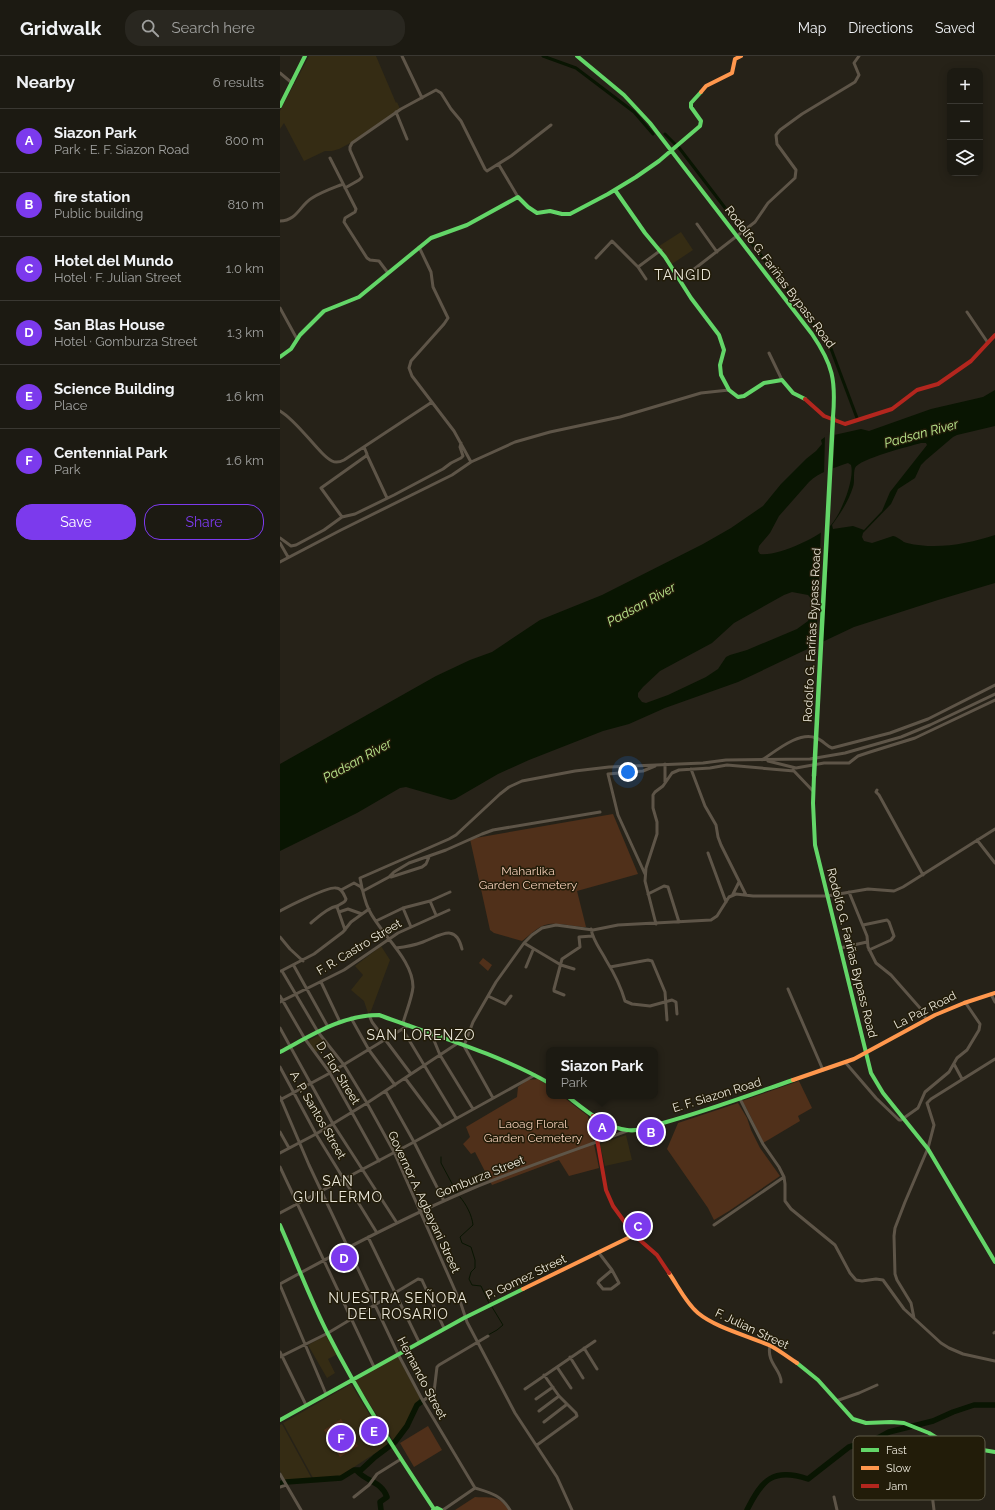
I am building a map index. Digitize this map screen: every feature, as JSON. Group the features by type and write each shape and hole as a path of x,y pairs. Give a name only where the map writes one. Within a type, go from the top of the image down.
{"main road":[{"path":"280,106 305,56"},
{"name":"Rodolfo G. Fariñas Bypass Road","path":"577,56 624,95 650,123 812,334 830,362 834,378 835,393 813,791 813,824 815,845 866,1054 876,1085 928,1148 995,1262"},
{"path":"280,357 291,349 297,338 324,311 328,308 348,303 359,297 419,246 438,235 467,225 518,196 528,207 537,213 554,211 566,214 573,212 616,190 645,171 701,124 701,119 691,107 691,103 709,84 730,74 733,71 735,59 741,56"},
{"path":"616,190 645,233 660,250 691,298 719,334 724,350 720,369 723,379 729,390 734,395 740,397 764,384 782,380 793,393 804,398 824,416 845,424 850,423 892,409 917,390 938,384 971,361 995,335"},
{"name":"La Paz Road","path":"846,1062 866,1054 926,1019 965,1001 993,994"},
{"path":"280,1052 328,1027 351,1018 369,1015 384,1016 458,1043 535,1075 546,1081"},
{"name":"E. F. Siazon Road","path":"628,1131 692,1114 740,1099 846,1062"},
{"path":"571,1099 593,1116 628,1131"},
{"name":"F. Julian Street","path":"593,1116 608,1196 617,1212 634,1235 657,1255 682,1294 698,1313 728,1329 770,1346 797,1363 818,1380 853,1419 868,1424 892,1421 904,1423 922,1429 934,1436"},
{"path":"280,1225 300,1273 328,1333 353,1380 433,1510 437,1508 442,1510"},
{"name":"P. Gomez Street","path":"280,1419 465,1317 634,1235"},
{"path":"985,1449 995,1452"}],"street":[{"path":"402,56 422,98"},
{"path":"680,280 738,237 755,222 768,203 792,181 796,175 796,170 777,144 776,135 780,130 806,111 855,82 859,75 854,62 860,56"},
{"path":"280,73 292,83"},
{"path":"346,188 362,177 350,150 350,145 396,112 436,90 440,91 461,121 485,169 489,171 551,126"},
{"path":"396,112 407,139"},
{"path":"330,158 356,209 355,212 345,219 345,224 367,258 370,260 379,261 388,273"},
{"path":"499,165 518,196"},
{"path":"280,222 290,219 301,210 312,197 343,184"},
{"path":"697,224 717,252"},
{"path":"596,258 612,241 638,266 646,279"},
{"path":"419,246 431,272 433,287 448,316 446,322 414,357 409,368 412,376 454,431 471,462"},
{"path":"638,266 660,250"},
{"path":"280,308 297,338"},
{"path":"966,312 988,343"},
{"path":"770,353 782,380"},
{"path":"280,562 452,475 471,462 496,450 533,436 620,417 701,393 729,390"},
{"path":"280,411 288,416 311,442 332,461 340,462 432,402"},
{"path":"280,538 291,546 296,545 324,530 342,517 355,514 388,498 461,458 463,456 460,447 461,443"},
{"path":"364,447 388,498"},
{"path":"342,517 321,486 367,455"},
{"path":"280,543 288,558"},
{"path":"762,760 784,745 804,736 822,740 832,748 890,733 928,719 995,685"},
{"path":"403,1023 413,989 412,976 396,948 368,909 360,878 449,839 509,787 522,781 575,771 609,767 703,763 726,760 810,759 845,753 901,737 995,694"},
{"path":"762,760 796,768 824,763 849,763 864,754 915,738 995,700"},
{"path":"665,764 665,783"},
{"path":"656,765 644,771 608,774 618,815 645,874 648,894 656,924"},
{"path":"645,874 657,834 657,822 653,808 654,795 674,771 727,765 794,771"},
{"path":"791,767 813,791"},
{"path":"691,769 705,806 716,825 721,845 746,895"},
{"path":"877,790 876,792 923,875"},
{"path":"389,877 394,872 409,863 429,857 493,830 600,812"},
{"path":"733,895 793,897 827,896 868,889 894,891 923,875 995,829"},
{"path":"977,840 995,863"},
{"path":"708,853 726,902"},
{"path":"363,891 389,877 422,867 426,864 429,857"},
{"path":"493,1098 464,1046 473,1022 496,982 524,943 536,932 550,926 591,929 618,925 713,920 733,895 739,882"},
{"path":"340,890 354,883 361,887 363,891"},
{"path":"648,894 664,886 668,888 679,922"},
{"path":"280,911 334,888 340,890 346,900 337,906 332,907 311,923"},
{"path":"376,921 403,908 430,901 450,892"},
{"path":"849,892 867,936 869,950 878,966 891,975 920,1008 926,1019"},
{"path":"430,901 436,915"},
{"path":"337,906 345,930"},
{"path":"403,908 411,927"},
{"path":"281,971 303,961 345,930 351,922 368,909"},
{"path":"339,912 348,910 362,914"},
{"name":"F. R. Castro Street","path":"282,1001 344,970 388,938 449,910"},
{"path":"863,925 887,920 890,922 894,936 891,940 869,950"},
{"path":"591,929 592,936 610,967 626,1002 650,1006 670,1000 674,1001 677,1014"},
{"path":"396,948 414,945 448,932 455,934 460,941 462,949"},
{"path":"564,995 554,991 554,989 564,956 580,947 579,937 592,936"},
{"path":"280,937 303,961"},
{"path":"840,948 868,942"},
{"path":"524,943 533,950 561,965 574,969"},
{"path":"526,967 533,950"},
{"path":"610,967 648,960 652,961 665,992 667,1020"},
{"path":"294,966 328,1027"},
{"name":"Governor A. Agbayani Street","path":"281,971 318,1032 344,1064 394,1152 461,1304 465,1317 515,1413 537,1445 560,1483 572,1510"},
{"path":"320,982 340,1022"},
{"path":"788,989 823,1070"},
{"path":"993,994 995,1002"},
{"name":"D. Flor Street","path":"280,996 305,1039 330,1073 379,1161"},
{"path":"488,996 505,1004 511,996"},
{"path":"846,1062 886,1108 899,1120 901,1120 920,1106 924,1092 947,1075 959,1056 967,1050 980,1028 980,1024 965,1001"},
{"path":"369,1015 372,1022 411,1074"},
{"path":"351,1018 369,1050 395,1085"},
{"path":"280,1099 330,1073 410,1025"},
{"path":"280,1028 333,1124 397,1223"},
{"path":"403,1030 456,1118"},
{"path":"431,1033 440,1055 473,1108"},
{"path":"280,1153 316,1134 386,1092 458,1043"},
{"path":"914,1318 911,1303 895,1274 894,1236 895,1228 905,1202 928,1148 934,1126 927,1103 930,1099 995,1059"},
{"path":"954,1064 962,1079"},
{"name":"A. P. Santos Street","path":"280,1067 316,1134 377,1233"},
{"path":"280,1213 379,1161 535,1075"},
{"path":"405,1078 441,1126"},
{"path":"386,1092 414,1142 444,1201"},
{"name":"Hernando Street","path":"280,1099 321,1192 398,1354 423,1401 475,1488"},
{"path":"740,1099 763,1144 784,1177 787,1204 791,1209 835,1245 853,1277 860,1281 876,1279 883,1280 900,1305 926,1331 949,1348 962,1354 995,1361"},
{"name":"Gomburza Street","path":"280,1284 368,1237 444,1201 519,1170 628,1131"},
{"path":"280,1132 289,1148"},
{"path":"280,1166 374,1367"},
{"path":"714,1225 784,1177"},
{"path":"368,1237 394,1294 419,1342"},
{"path":"599,1253 612,1270 619,1283 611,1289 603,1289 598,1283 612,1270"},
{"path":"281,1356 328,1333 418,1279 422,1280 444,1328"},
{"path":"280,1284 326,1394"},
{"path":"423,1401 434,1392 437,1367 439,1364 488,1336"},
{"path":"525,1389 595,1341"},
{"path":"770,1346 768,1351 771,1361 781,1378 781,1382"},
{"path":"584,1348 597,1369"},
{"path":"280,1352 306,1405"},
{"path":"570,1357 583,1378"},
{"path":"557,1366 571,1388"},
{"path":"537,1445 577,1416 576,1413 566,1405 544,1375"},
{"path":"836,1401 877,1385"},
{"path":"536,1399 553,1387"},
{"path":"539,1411 559,1396"},
{"path":"544,1422 566,1405"},
{"path":"354,1497 372,1481 377,1474 401,1459"},
{"path":"280,1474 301,1510"},
{"path":"280,1487 286,1484"},
{"path":"442,1510 475,1488 492,1494 505,1501 510,1510"},
{"path":"834,1497 837,1510"},
{"path":"933,1500 934,1510"}],"shaded area":[{"path":"309,56 376,56 400,109 356,140 339,149 325,151 304,161 284,123 280,129 280,111"},
{"path":"681,232 693,250 669,266 656,248"},
{"path":"381,946 390,960 371,1011 368,1013 364,1001 351,990 363,975 355,966"},
{"path":"319,1035 327,1045 316,1052 308,1041"},
{"path":"626,1135 632,1160 605,1166 600,1144"},
{"path":"328,1334 338,1354 328,1359 335,1373 327,1378 308,1345"},
{"path":"397,1355 420,1398 401,1434 394,1442 355,1381"},
{"path":"351,1384 388,1445 337,1478 313,1478 283,1423"},
{"path":"282,1424 312,1479 285,1481 280,1471 280,1425"}],"green space":[{"name":"Maharlika Garden Cemetery","path":"613,814 638,874 577,891 586,927 549,924 539,928 522,941 494,933 490,930 470,839"},
{"path":"483,958 492,965 488,971 479,963"},
{"name":"Laoag Floral Garden Cemetery","path":"538,1079 546,1084 546,1099 566,1099 588,1116 599,1168 569,1176 559,1160 492,1185 475,1152 471,1154 463,1144 470,1137 466,1127 517,1097 518,1087 527,1080"},
{"path":"799,1081 812,1108 798,1116 800,1121 763,1143 742,1101"},
{"path":"738,1103 747,1118 760,1148 780,1176 714,1220 708,1208 667,1149 678,1123"},
{"path":"596,1122 617,1131 600,1138"},
{"path":"341,1419 358,1446 340,1457 324,1430"},
{"path":"428,1426 442,1450 414,1467 400,1443"},
{"path":"475,1497 495,1498 506,1505 510,1510 455,1510"}],"water":[{"name":"Padsan River","path":"995,390 995,426 953,437 921,465 915,478 898,489 891,504 863,533 862,537 864,541 872,543 893,536 907,543 940,546 974,541 995,535 995,583 854,627 738,682 665,708 629,724 603,731 529,760 498,774 455,799 451,800 406,787 400,788 357,813 280,851 280,764 436,676 470,660 492,652 540,620 602,595 703,544 731,528 763,506 781,484 816,451 822,444 821,440 825,437 861,429 869,431 931,409 983,397","holes":["926,443 927,445 890,492 882,511 864,530 853,526 833,529 832,525 839,516 854,485 855,468 859,464 885,453","848,463 851,465 852,471 843,505 831,525 817,535 797,545 777,552 760,554 758,551 759,546 770,533 779,516 809,482 822,473","792,592 808,595 814,602 814,608 808,621 797,629 726,657 718,669 706,677 668,695 646,703 642,702 638,697 638,693 643,687 660,671 712,643 734,623"]}],"pier":[{"path":"835,432 833,471 824,475 825,435"},
{"path":"830,522 823,645 816,648 821,529"}],"waterway":[{"path":"543,56 576,68 634,112 653,134"},
{"path":"665,134 675,144"},
{"path":"677,145 742,230"},
{"path":"744,233 830,346 857,418"},
{"path":"441,1157 441,1163 457,1193"},
{"path":"460,1197 468,1210 473,1225 460,1237 462,1243 471,1247 475,1260 475,1268 471,1272 469,1279 472,1285 481,1286 489,1303"},
{"path":"488,1335 503,1325 492,1307"},
{"path":"286,1482 341,1478 354,1470 361,1470 395,1442 407,1426 417,1405 421,1402"},
{"path":"882,1436 889,1432 933,1421 974,1405 995,1405"},
{"path":"747,1510 758,1491 770,1479 777,1476 786,1475 808,1479 849,1447 853,1446"},
{"path":"357,1471 378,1485 384,1492 387,1497 380,1502 381,1510"}],"traffic: fast":[{"path":"280,106 305,56"},
{"path":"577,56 624,95 650,123 812,334 825,355 832,373 834,393 833,417"},
{"path":"280,357 291,349 300,335 324,311 359,297 431,238 467,225 518,197 528,207 537,213 550,211 570,214 636,177 659,161 700,126 701,121 691,107 691,103 701,92"},
{"path":"615,190 645,233 665,257 691,298 719,335 724,350 720,365 721,375 729,390 738,397 744,396 764,383 782,380 793,393 805,399"},
{"path":"814,776 833,417"},
{"path":"814,776 813,803 815,845 871,1073 883,1093 928,1149 995,1262"},
{"path":"280,1052 340,1022 352,1018 379,1015 487,1054 529,1072 546,1081"},
{"path":"571,1099 603,1122 627,1130 636,1130 728,1103 793,1080"},
{"path":"280,1225 315,1307 340,1357 378,1423 434,1509"},
{"path":"280,1420 464,1318 523,1289"},
{"path":"797,1363 818,1380 853,1419 866,1423 904,1423 934,1436"},
{"path":"985,1450 995,1452"},
{"path":"433,1510 437,1508 441,1510"}],"traffic: slow":[{"path":"701,92 706,86 732,73 735,59 741,56"},
{"path":"793,1080 854,1059 935,1015 964,1003 995,993"},
{"path":"523,1289 634,1235"},
{"path":"669,1273 682,1294 698,1313 705,1318 723,1327 771,1346 797,1363"}],"traffic: jam":[{"path":"805,399 824,416 845,424 892,409 917,390 938,384 971,361 995,335"},
{"path":"593,1116 606,1190 613,1206 634,1235 657,1255 669,1273"}],"place":[{"name":"Siazon Park","path":"602,1127"},
{"name":"fire station","path":"651,1132"},
{"name":"Hotel del Mundo","path":"638,1226"},
{"name":"San Blas House","path":"344,1258"},
{"name":"Science Building","path":"374,1431"},
{"name":"Centennial Park","path":"341,1438"}],"district":[{"name":"TANGID","path":"683,275"},
{"name":"SAN LORENZO","path":"421,1035"},
{"name":"SAN GUILLERMO","path":"338,1190"},
{"name":"NUESTRA SEÑORA DEL ROSARIO","path":"398,1306"}]}
